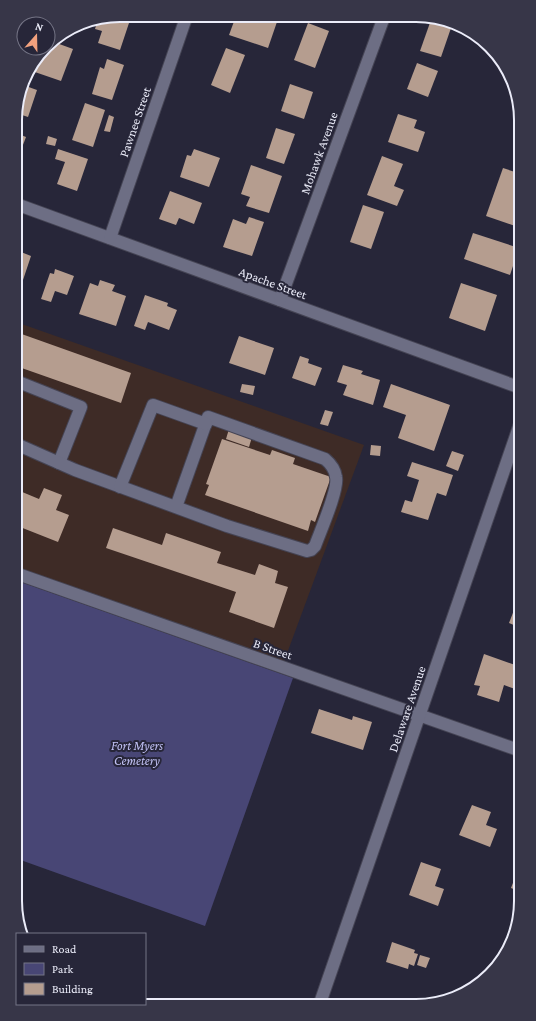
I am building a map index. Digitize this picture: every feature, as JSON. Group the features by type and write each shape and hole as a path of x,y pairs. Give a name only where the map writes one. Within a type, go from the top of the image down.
{"street":[{"name":"Pawnee Street","path":"110,238 185,22"},
{"name":"Mohawk Avenue","path":"280,300 382,22"},
{"name":"Apache Street","path":"22,206 514,385"},
{"path":"22,383 81,406 59,464"},
{"path":"120,487 153,405 206,424"},
{"path":"22,447 59,464 226,526 307,551 311,550 315,546 335,492 337,479 333,466 325,459 208,417 176,507"},
{"name":"Delaware Avenue","path":"321,999 514,441"},
{"name":"B Street","path":"22,574 514,749"}],"shaded area":[{"path":"22,324 364,445 282,667 22,575"}],"green space":[{"name":"Fort Myers Cemetery","path":"22,582 293,678 205,926 22,861"}],"building":[{"path":"129,22 120,50 98,43 102,31 95,29 96,25 101,24"},
{"path":"234,22 277,22 268,48 229,35"},
{"path":"308,23 329,31 315,68 294,60"},
{"path":"430,23 451,29 441,57 420,51"},
{"path":"59,44 73,49 61,81 35,72 46,56 56,56 56,46"},
{"path":"226,48 245,55 230,93 211,85"},
{"path":"107,59 124,65 112,100 92,94 100,67 104,69"},
{"path":"417,63 438,71 428,97 407,89"},
{"path":"290,84 313,92 304,119 281,111"},
{"path":"28,87 37,90 28,117 22,115 25,95"},
{"path":"85,103 105,110 93,147 72,140"},
{"path":"398,114 417,120 414,128 425,132 418,152 388,142"},
{"path":"109,115 114,117 110,132 104,131"},
{"path":"276,128 295,134 284,164 266,158"},
{"path":"22,135 26,137 22,148"},
{"path":"48,136 57,139 55,146 46,144"},
{"path":"58,149 88,159 77,191 57,184 65,162 55,159"},
{"path":"194,149 220,158 209,187 180,177 187,155 191,156"},
{"path":"382,156 403,164 394,186 404,190 397,206 367,195"},
{"path":"251,165 282,176 269,213 246,206 250,197 241,194"},
{"path":"503,168 514,172 514,226 486,216"},
{"path":"170,191 202,203 194,224 179,218 176,225 159,219"},
{"path":"363,205 384,212 371,249 350,242"},
{"path":"249,217 264,222 252,256 223,247 233,219 246,224"},
{"path":"473,233 514,246 514,263 510,275 464,259"},
{"path":"22,252 31,256 22,283"},
{"path":"55,269 74,276 67,295 55,291 51,302 41,299 50,273 54,274"},
{"path":"100,280 115,285 112,291 126,296 116,326 79,314 90,283 98,286"},
{"path":"461,283 497,295 485,331 449,318"},
{"path":"145,295 168,303 167,306 177,310 169,330 148,322 145,330 134,326"},
{"path":"22,334 131,373 121,403 22,368"},
{"path":"239,336 274,348 265,375 229,363"},
{"path":"300,356 309,359 308,363 322,368 315,386 292,378"},
{"path":"343,365 363,371 361,374 380,380 373,405 343,395 347,385 337,382"},
{"path":"242,384 255,386 253,395 240,392"},
{"path":"391,384 450,405 434,451 398,438 406,415 383,407"},
{"path":"325,410 333,412 328,426 320,424"},
{"path":"229,429 252,437 249,447 226,439"},
{"path":"222,439 270,455 272,450 295,458 293,464 331,477 315,522 311,520 308,531 205,495 209,485 206,484"},
{"path":"371,445 381,446 380,456 370,455"},
{"path":"452,451 464,455 458,471 446,466"},
{"path":"412,462 453,475 446,496 437,493 428,520 401,512 405,500 412,502 419,480 407,476"},
{"path":"44,488 62,495 56,510 69,515 58,542 22,528 22,492 39,499"},
{"path":"113,528 162,545 166,533 221,552 217,563 255,575 259,564 278,571 275,583 288,587 274,628 229,612 236,592 106,548"},
{"path":"514,610 514,625 509,623"},
{"path":"484,654 514,665 514,689 504,685 499,702 477,695 480,686 474,685"},
{"path":"319,709 352,720 353,716 372,722 363,750 311,733"},
{"path":"472,805 491,812 486,825 497,829 490,847 459,835"},
{"path":"421,862 441,869 435,886 444,889 438,906 409,895"},
{"path":"514,880 514,889 511,888"},
{"path":"392,942 415,950 414,953 418,954 414,966 409,964 408,969 386,962"},
{"path":"420,955 430,958 426,968 417,965"}]}
